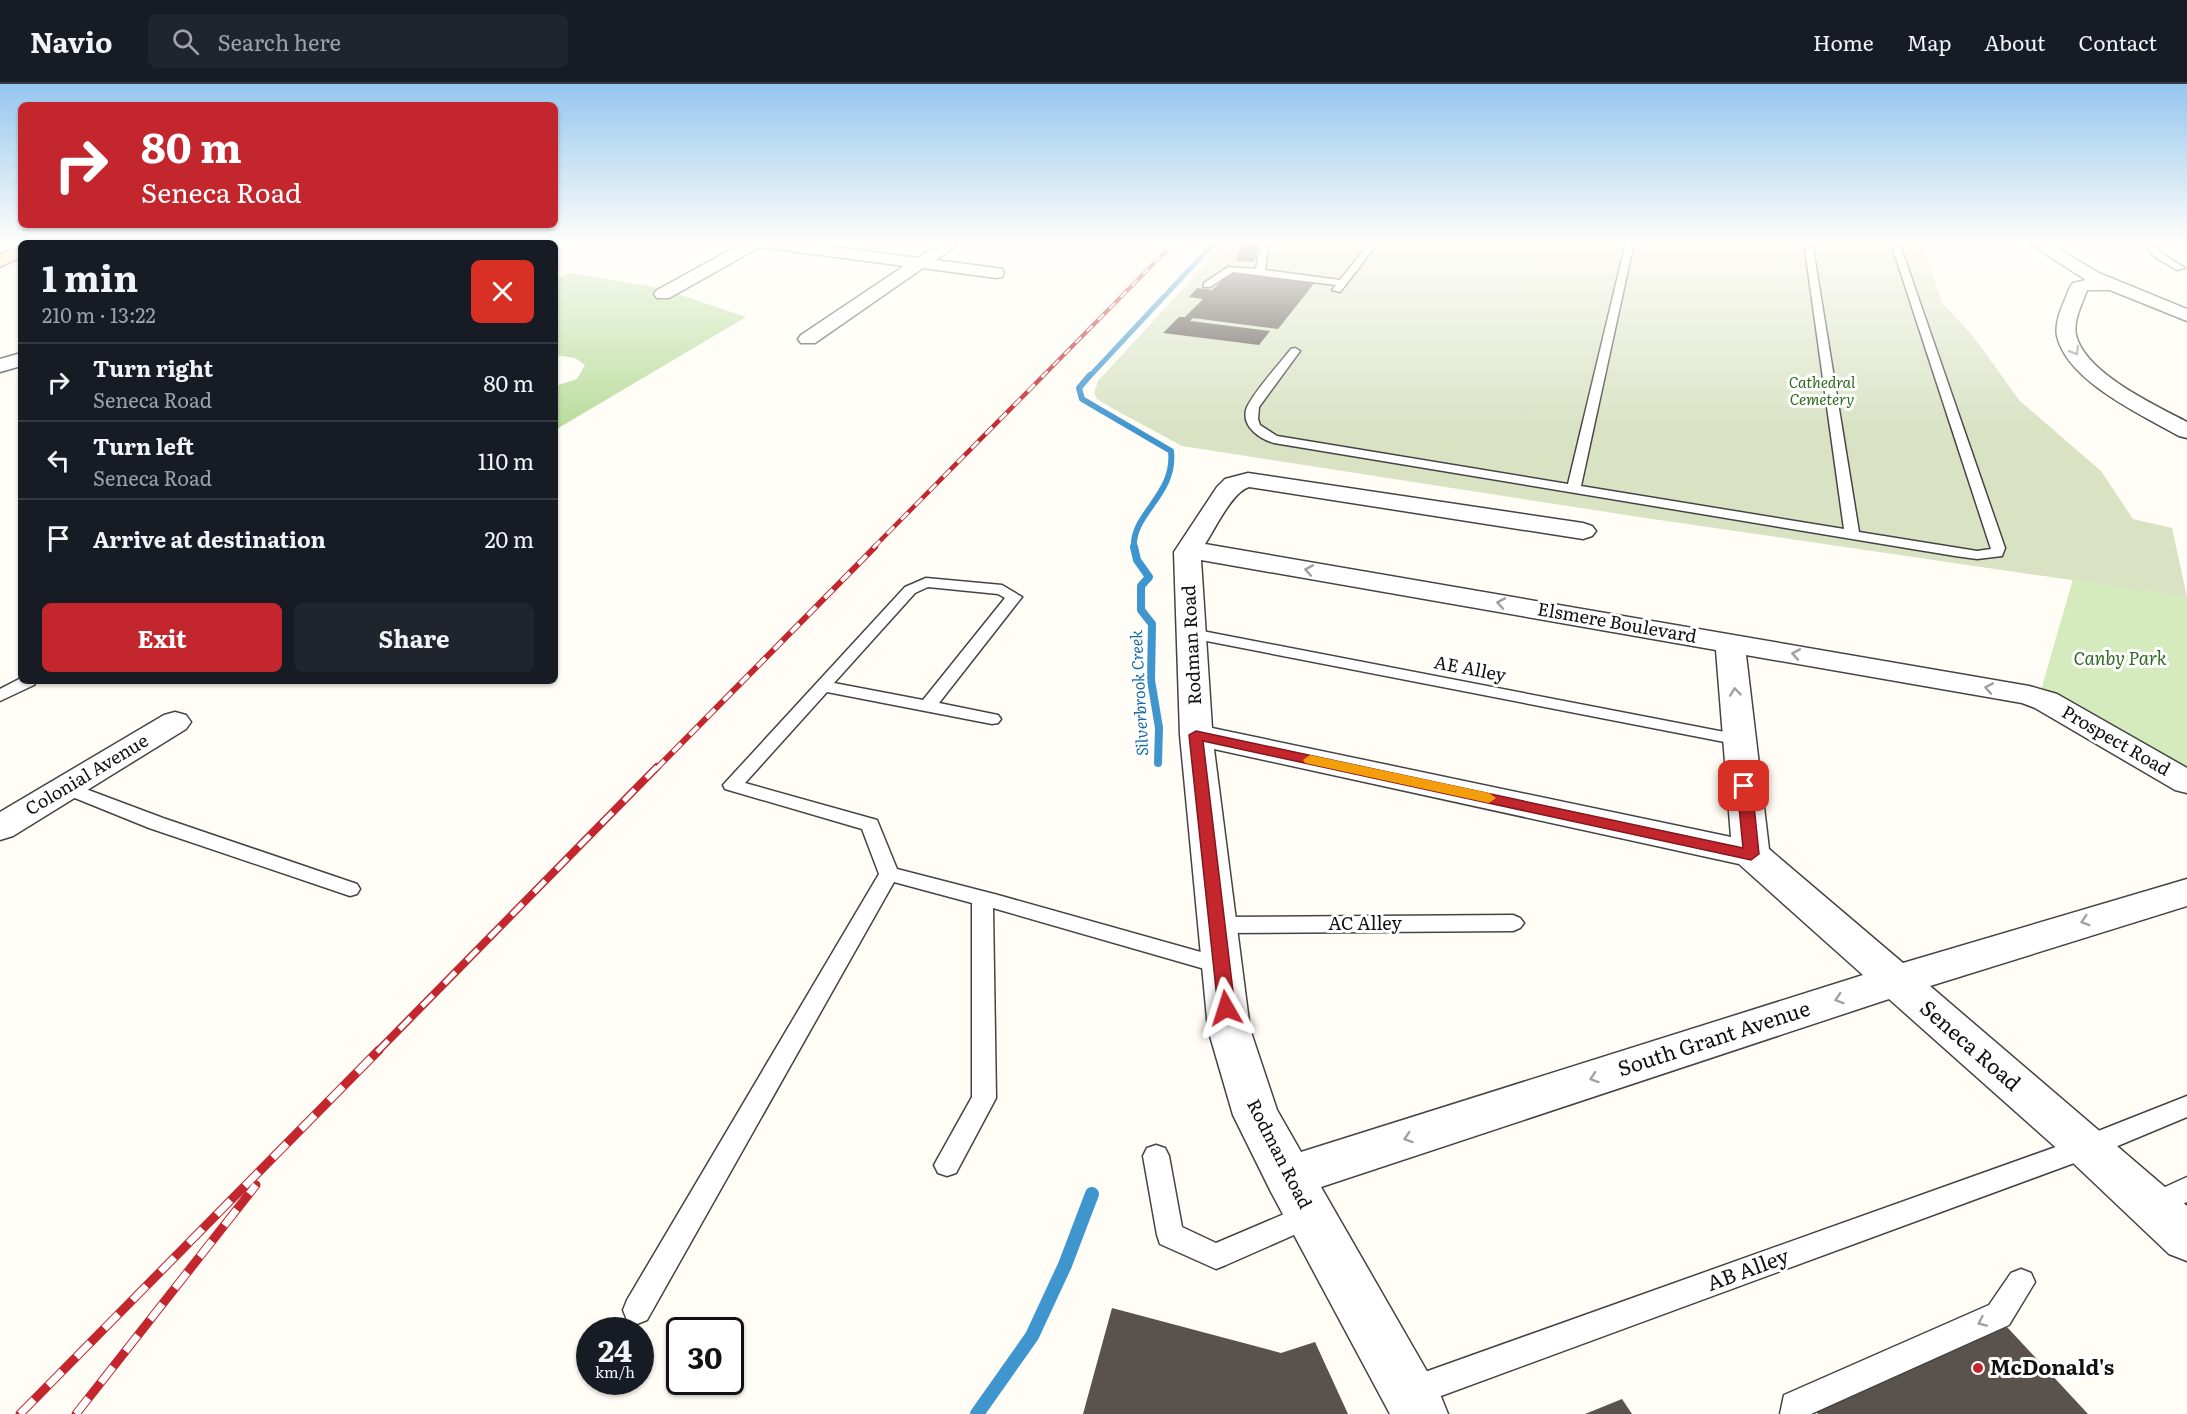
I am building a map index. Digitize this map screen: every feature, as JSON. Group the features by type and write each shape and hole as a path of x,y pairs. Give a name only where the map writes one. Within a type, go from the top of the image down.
{"street":[{"path":"807,339 859,304"},
{"path":"2074,304 2067,335 2073,351 2084,364 2138,405 2187,431"},
{"path":"2160,304 2187,315"},
{"path":"0,366 18,360"},
{"path":"1187,552 1226,492 1234,484 1248,480 1583,531"},
{"name":"Rodman Road","path":"1187,552 1196,735 1228,1029 1256,1115 1415,1404"},
{"name":"Elsmere Boulevard","path":"1187,552 1203,552 2022,693 2046,700"},
{"path":"1730,643 1751,854"},
{"name":"Prospect Road","path":"2046,700 2187,782"},
{"name":"Colonial Avenue","path":"0,828 175,722"},
{"name":"Seneca Road","path":"1196,735 1751,854 2087,1147 2169,1197 2187,1238"},
{"name":"South Grant Avenue","path":"1299,1196 1895,981 2141,904 2187,892"}],"lane":[{"path":"1574,488 1616,304"},
{"path":"1817,304 1852,535"},
{"path":"1295,351 1253,407 1251,414 1256,428 1274,439 1977,555 1996,553 1998,548 1916,304"},
{"path":"889,874 870,825 732,785 910,590 926,582 1002,590 1014,597 928,706"},
{"name":"AE Alley","path":"1192,634 1740,740"},
{"path":"0,696 22,684"},
{"path":"824,686 992,719"},
{"path":"67,788 156,823 350,889"},
{"path":"889,874 1222,966"},
{"path":"637,1310 889,874"},
{"path":"947,1165 984,1098 982,898"},
{"name":"AC Alley","path":"1217,925 1513,923"},
{"name":"AB Alley","path":"1415,1404 2087,1147 2187,1106"},
{"path":"1156,1156 1170,1235 1216,1256 1299,1196"},
{"path":"1795,1414 1795,1406 1999,1315 2021,1282"}],"green space":[{"path":"558,304 708,304 746,317 558,428 558,385 577,379 585,365 575,358 558,355"},
{"name":"Cathedral Cemetery","path":"1169,304 1943,304 1973,336 2019,400 2101,471 2133,519 2172,528 2187,597 1639,517 1182,446 1097,399 1094,393 1098,381"},
{"name":"Canby Park","path":"2073,579 2187,596 2187,775 2041,690"}],"building":[{"path":"1198,304 1298,304 1278,329 1193,318 1190,321 1270,331 1259,345 1163,333 1179,317 1185,317"},
{"path":"1112,1308 1281,1353 1315,1342 1348,1414 1083,1414"},
{"name":"McDonald's","path":"2007,1327 2088,1414 1818,1414 1814,1409"},
{"path":"1622,1399 1632,1414 1585,1414"}],"waterway":[{"name":"Silverbrook Creek","path":"1089,377 1157,304"},
{"name":"Silverbrook Creek","path":"1090,375 1079,388 1082,399 1171,451 1171,466 1167,480 1139,525 1134,547"},
{"name":"Silverbrook Creek","path":"1134,547 1137,560 1149,577 1141,586 1141,610 1152,624 1151,680 1159,728 1158,763"},
{"name":"Silverbrook Creek","path":"977,1414 1032,1336 1065,1265 1092,1194"}],"railway":[{"path":"1042,377 1114,304"},
{"path":"873,548 1044,375"},
{"path":"656,769 875,547"},
{"path":"377,1052 657,767"},
{"path":"20,1414 379,1050"},
{"path":"76,1414 256,1185"}],"slow traffic":[{"path":"1310,760 1489,798"}],"place":[{"name":"McDonald's","path":"1978,1368"}],"route":[{"path":"1226,1008 1196,735 1751,854 1744,786"}]}
